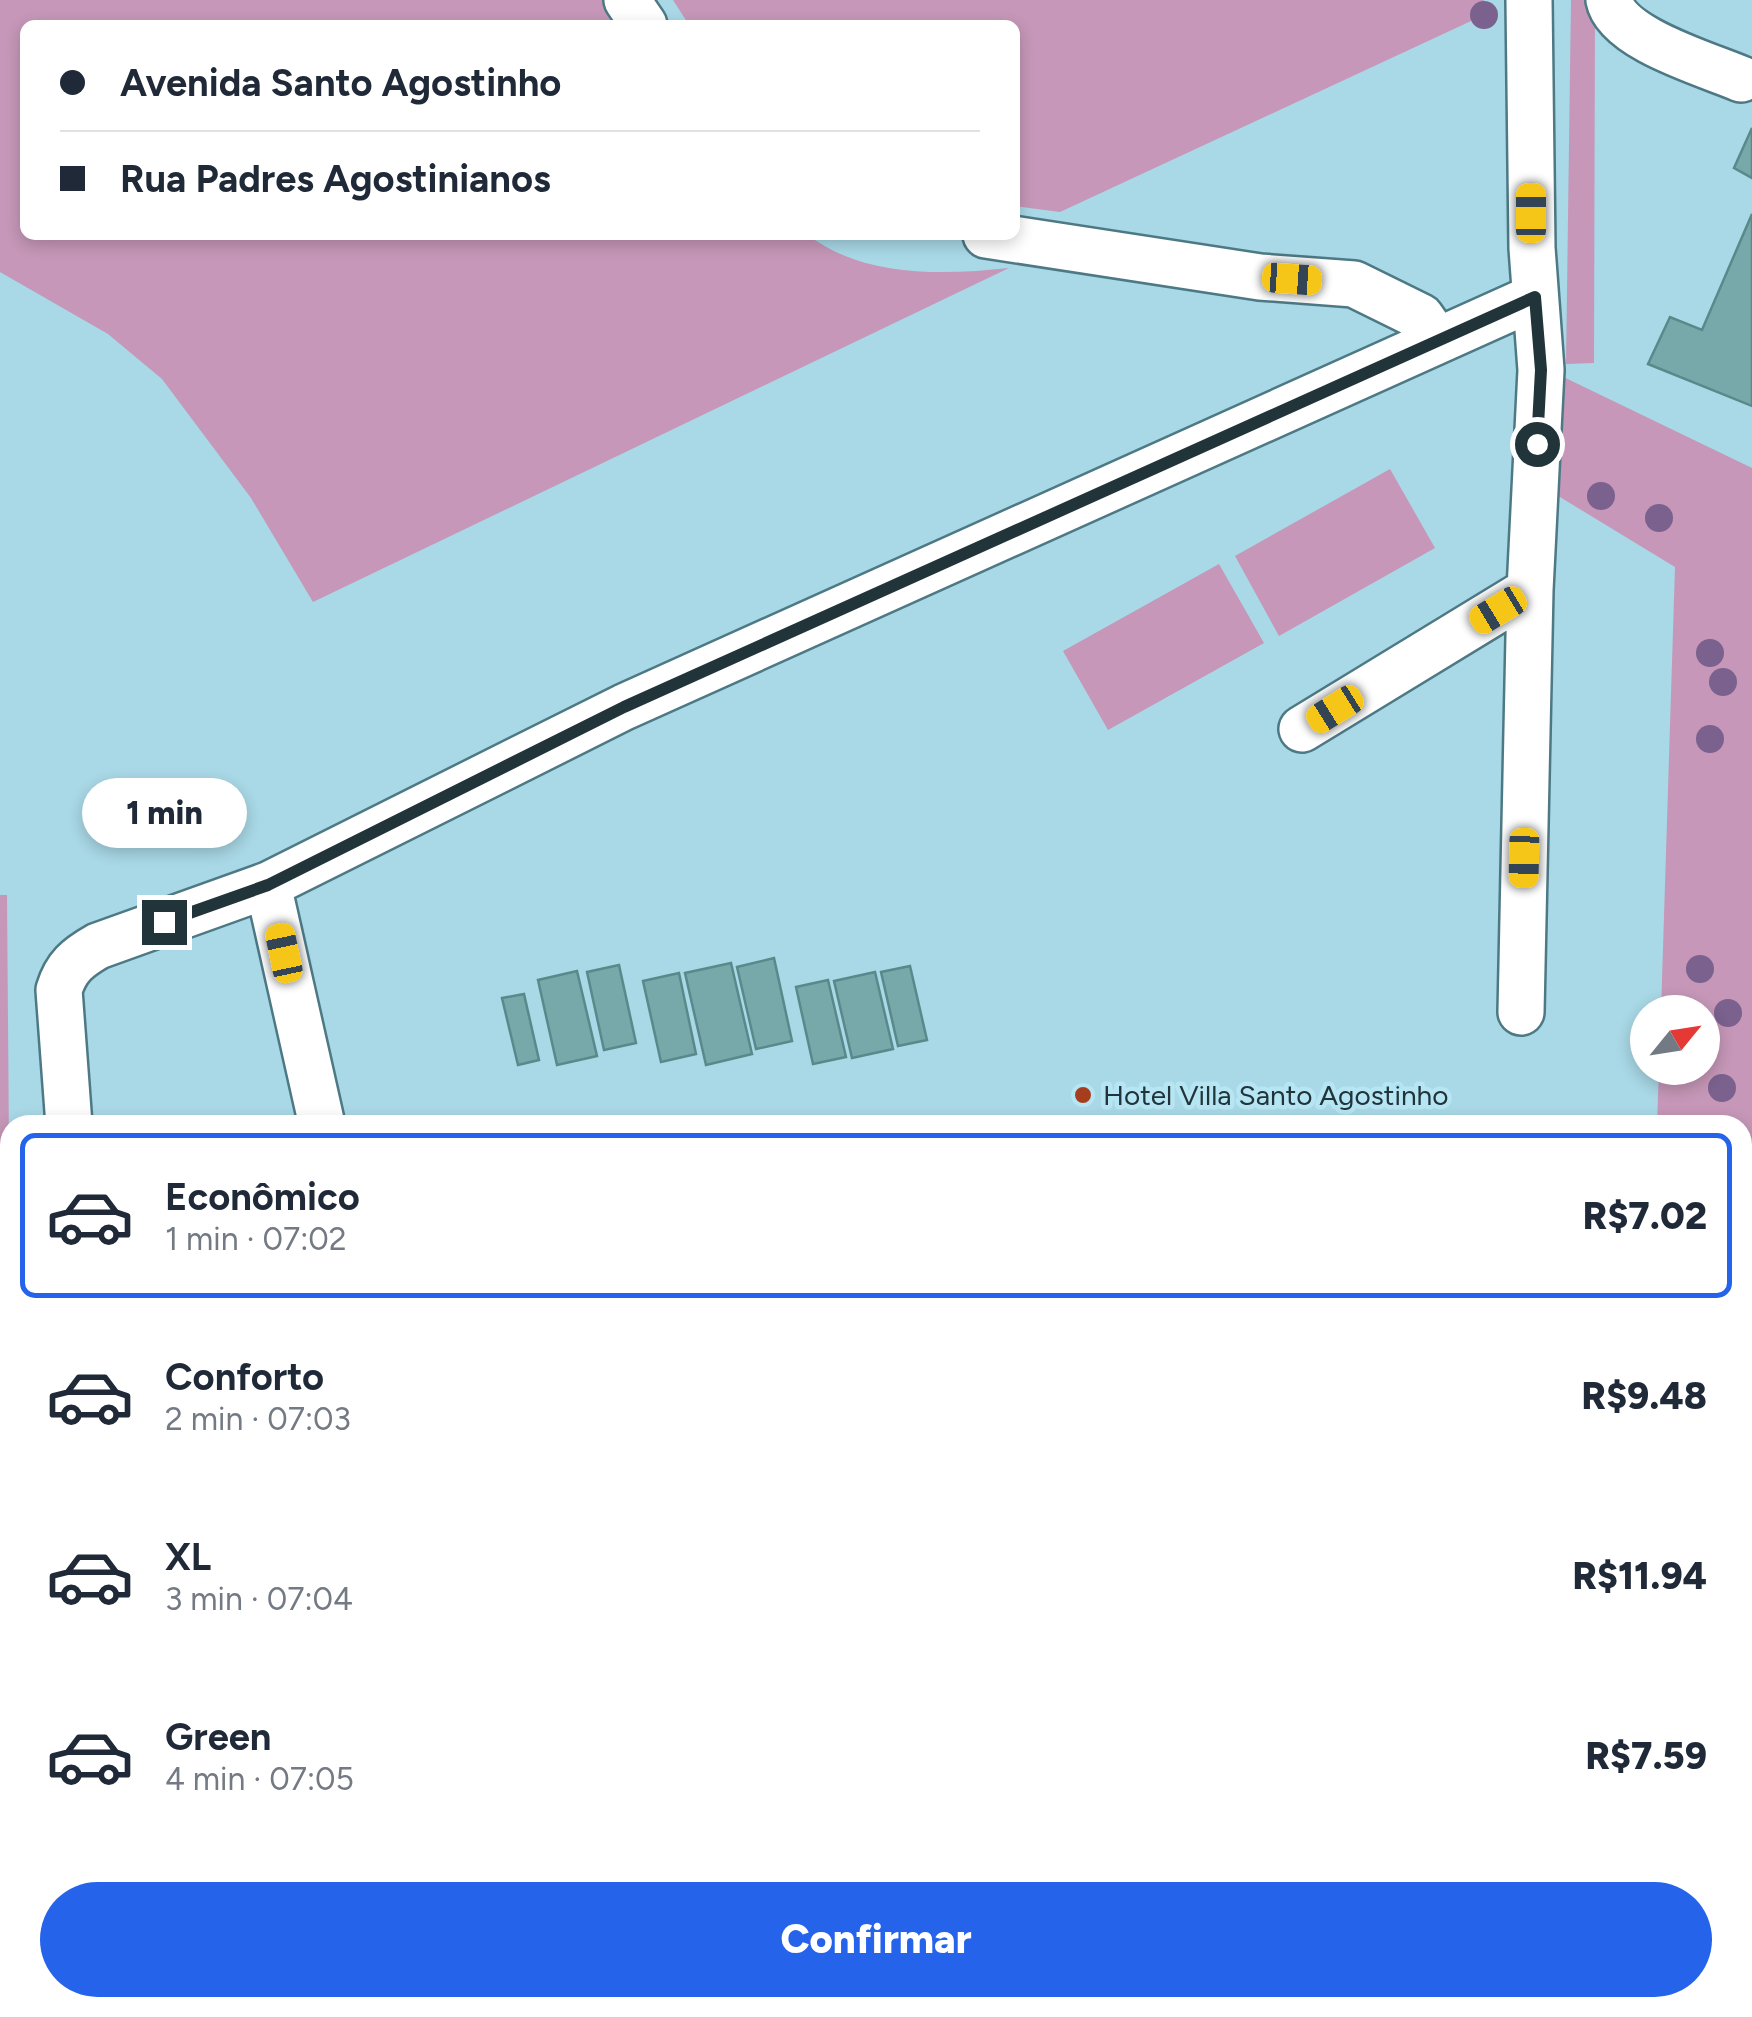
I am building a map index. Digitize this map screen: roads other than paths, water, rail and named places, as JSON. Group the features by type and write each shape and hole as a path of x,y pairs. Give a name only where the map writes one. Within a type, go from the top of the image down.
{"street":[{"path":"1521,1012 1530,590 1541,370 1535,297 1530,0"},
{"path":"1609,0 1613,15 1636,34 1741,79"},
{"path":"1019,240 1260,276 1354,284 1421,317 1437,340"},
{"path":"68,1115 59,990 64,974 77,958 98,946 268,885 624,707 1535,297"},
{"path":"1302,729 1530,590"},
{"path":"268,885 320,1115"}],"place":[{"name":"Hotel Villa Santo Agostinho","path":"1083,1095"}]}
